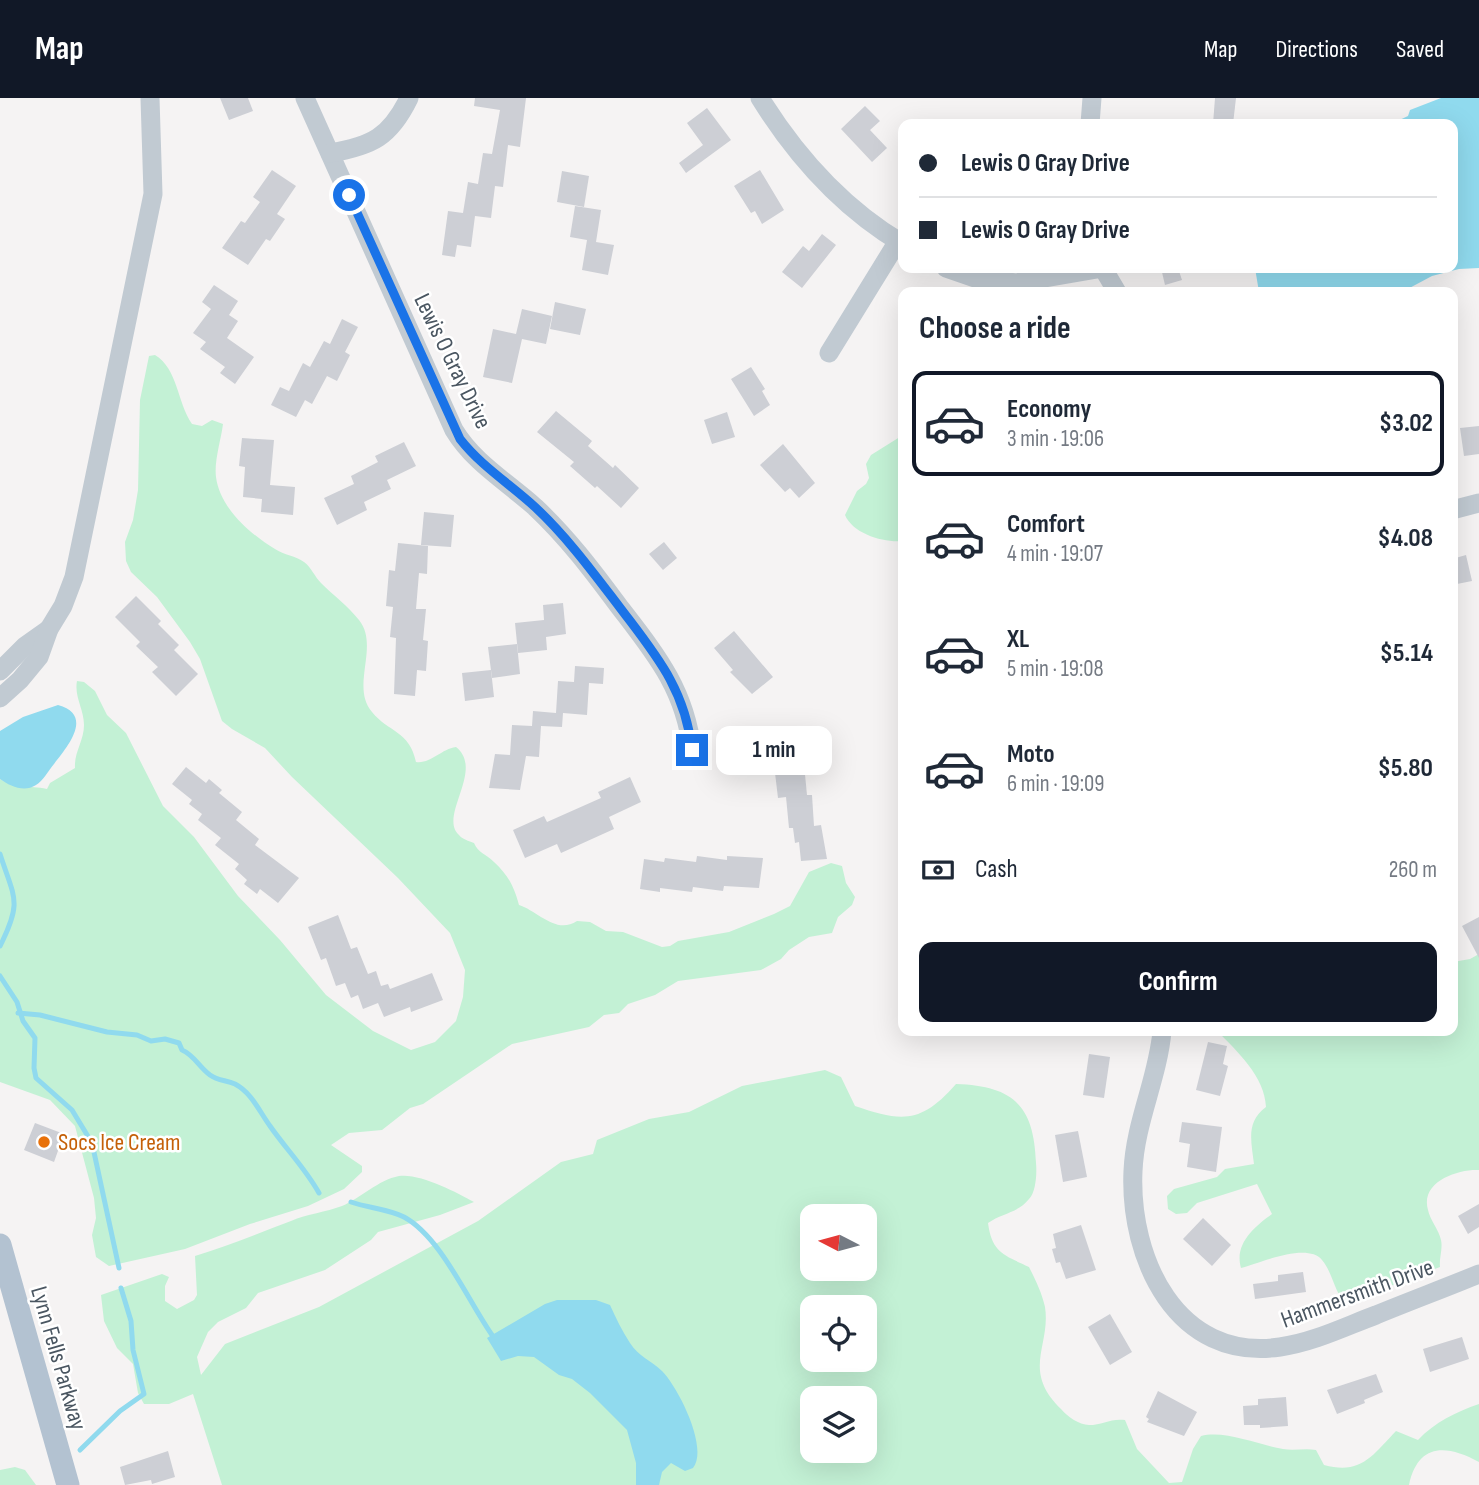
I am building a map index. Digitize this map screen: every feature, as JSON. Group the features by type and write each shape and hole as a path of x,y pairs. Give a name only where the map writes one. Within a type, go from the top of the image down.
{"main road":[{"name":"Lynn Fells Parkway","path":"0,1245 68,1485"}],"street":[{"path":"0,698 39,657 49,628 63,606 78,562 153,194 150,98"},
{"name":"Lewis O Gray Drive","path":"305,98 460,439 475,458 534,507 570,543 641,633 677,690 689,720 692,750"},
{"path":"330,153 362,148 380,137 396,120 409,98"},
{"path":"760,98 817,172 850,206 898,241"},
{"path":"1090,119 1092,98"},
{"path":"829,353 898,245"},
{"path":"960,273 975,278 1016,283 1079,273"},
{"path":"1458,508 1479,503"},
{"path":"0,671 25,646 49,628"},
{"name":"Hammersmith Drive","path":"1161,1036 1139,1124 1133,1169 1134,1205 1141,1242 1155,1283 1169,1304 1188,1322 1221,1340 1241,1345 1278,1347 1313,1339 1479,1274"}],"green space":[{"path":"155,355 163,361 173,377 192,424 202,426 212,420 223,424 216,477 223,499 230,509 246,528 265,543 306,564 321,583 359,620 365,630 367,642 364,691 372,712 409,744 416,762 426,761 456,747 464,757 466,768 456,805 454,827 460,836 474,843 503,872 513,886 519,905 554,924 590,922 606,931 623,932 662,947 678,941 729,932 774,914 790,906 809,872 831,863 842,866 846,883 855,897 852,905 838,917 832,933 809,937 789,950 781,959 761,970 678,981 655,995 628,1004 619,1013 604,1015 589,1027 512,1044 423,1104 410,1108 382,1130 349,1133 331,1145 362,1166 362,1172 344,1189 308,1206 250,1224 185,1249 109,1266 96,1257 92,1235 96,1218 94,1198 75,1126 50,1100 0,1082 0,779 18,786 47,789 50,783 75,768 84,725 77,681 84,682 95,691 107,715 126,733 163,806 194,837 238,896 280,940 326,995 373,1031 411,1050 435,1042 456,1021 463,997 465,970 450,933 398,878 265,748 222,721 200,659 190,642 157,597 131,572 126,561 125,542 133,520 138,490 140,400 149,356"},
{"path":"898,438 898,541 870,536 849,522 845,515 857,491 869,478 866,464 871,455"},
{"path":"1479,954 1479,1170 1461,1172 1442,1179 1430,1192 1428,1210 1440,1236 1440,1267 1356,1299 1343,1301 1322,1260 1315,1255 1283,1255 1241,1268 1240,1251 1247,1237 1272,1214 1257,1184 1197,1203 1187,1213 1176,1214 1168,1209 1167,1196 1174,1189 1217,1177 1225,1169 1254,1164 1251,1132 1255,1119 1266,1107 1264,1096 1249,1065 1222,1036 1458,1036 1458,961"},
{"path":"825,1070 841,1077 855,1106 886,1115 898,1117 921,1113 932,1107 956,1084 993,1089 1017,1103 1031,1127 1035,1187 1025,1204 988,1223 996,1247 1006,1256 1029,1267 1042,1297 1046,1321 1040,1358 1042,1382 1061,1409 1077,1422 1089,1425 1125,1420 1137,1449 1169,1483 1182,1482 1193,1449 1201,1436 1221,1435 1283,1449 1316,1450 1324,1465 1347,1467 1365,1461 1396,1431 1418,1440 1446,1418 1479,1404 1479,1462 1455,1452 1435,1451 1419,1461 1409,1485 222,1485 193,1394 169,1404 144,1404 138,1393 133,1364 117,1348 104,1321 101,1295 162,1274 169,1277 165,1286 165,1301 177,1309 194,1300 197,1295 195,1256 297,1219 342,1206 391,1178 417,1177 474,1202 440,1215 378,1232 371,1240 325,1270 258,1293 246,1308 218,1322 208,1332 197,1357 201,1375 225,1344 319,1307 478,1221 561,1162 593,1154 597,1140 649,1119 689,1112 742,1086"},
{"path":"15,1467 25,1470 36,1485 0,1485 0,1470"}],"water":[{"path":"1441,98 1479,98 1479,268 1458,269 1458,119 1402,119 1408,116 1410,110"},
{"path":"1256,273 1444,273 1411,287 1258,287"},
{"path":"58,705 75,716 75,732 66,749 36,785 22,788 0,779 0,731 23,717"},
{"path":"557,1300 596,1300 610,1305 633,1348 662,1371 683,1403 690,1418 697,1447 697,1459 693,1468 685,1471 671,1463 662,1472 659,1485 636,1485 636,1463 627,1430 590,1393 534,1357 518,1356 501,1361 487,1338 545,1304"}],"building":[{"path":"220,98 248,98 253,111 229,120"},
{"path":"475,98 526,98 520,147 508,145 503,187 495,186 491,218 475,216 471,247 457,245 455,257 442,255 448,211 463,213 468,182 478,184 483,153 492,154 500,110 474,106"},
{"path":"1215,98 1236,98 1234,119 1213,119"},
{"path":"865,106 880,121 870,130 887,148 872,162 841,129"},
{"path":"707,108 731,140 686,173 679,163 703,145 687,123"},
{"path":"272,170 296,186 277,214 285,219 270,241 266,239 248,265 222,248 241,221 245,223 260,202 253,197"},
{"path":"760,170 784,210 762,224 755,211 751,213 734,186"},
{"path":"562,171 589,176 584,207 557,202"},
{"path":"575,206 601,210 596,242 614,245 608,275 582,270 587,240 570,237"},
{"path":"822,234 836,245 802,288 782,272 803,246 809,251"},
{"path":"1162,273 1180,273 1182,280 1165,285"},
{"path":"214,285 238,301 229,315 238,321 227,338 254,357 235,384 220,373 225,367 200,349 206,342 193,333 211,309 202,302"},
{"path":"555,302 586,309 580,335 550,329"},
{"path":"522,309 552,316 546,344 522,339 512,383 483,377 493,329 516,334"},
{"path":"342,319 358,327 345,352 350,355 337,381 327,376 312,404 305,400 296,417 271,405 280,387 289,391 303,363 310,367 324,341 330,344"},
{"path":"751,367 765,389 762,391 770,405 754,416 731,379"},
{"path":"556,411 592,441 588,446 613,468 615,465 639,488 621,508 570,466 574,462 537,432"},
{"path":"727,412 735,437 712,444 704,420"},
{"path":"1479,426 1479,454 1464,456 1460,428"},
{"path":"242,438 274,440 270,485 295,487 293,515 261,512 262,499 243,497 245,467 239,466"},
{"path":"404,442 416,466 387,480 391,489 364,502 367,510 337,525 324,498 354,484 351,476 378,462 375,456"},
{"path":"783,444 815,483 799,498 790,488 785,492 760,465"},
{"path":"424,512 454,515 451,547 421,545"},
{"path":"664,542 677,558 663,570 649,554"},
{"path":"398,543 428,546 427,574 419,573 416,609 426,609 423,640 428,641 426,671 417,670 415,696 394,694 396,638 390,637 393,607 386,606 389,570 395,571"},
{"path":"1466,555 1472,581 1458,584 1458,557"},
{"path":"136,596 161,621 158,624 179,645 174,650 198,674 176,696 152,672 158,667 136,646 140,642 115,617"},
{"path":"563,603 566,634 546,637 547,650 518,653 515,623 544,620 543,605"},
{"path":"734,631 773,677 752,694 730,672 733,670 714,648"},
{"path":"517,644 520,674 492,678 488,647"},
{"path":"575,666 604,668 603,684 589,683 587,715 563,713 562,727 541,726 539,757 526,756 520,790 489,788 495,754 510,755 512,725 532,726 533,711 556,713 558,681 574,682"},
{"path":"491,670 494,697 465,701 462,673"},
{"path":"797,729 800,764 804,764 807,795 812,795 814,826 821,825 827,859 801,861 799,842 795,843 793,828 789,828 786,797 778,798 770,731"},
{"path":"186,767 206,783 209,779 222,790 219,793 242,812 236,820 259,839 255,845 299,878 278,903 260,889 257,894 244,884 247,880 235,869 239,864 215,845 221,838 198,820 202,814 189,804 192,800 172,784"},
{"path":"630,777 641,802 609,817 614,829 561,853 557,844 525,858 513,830 544,816 547,822 601,798 598,792"},
{"path":"697,856 727,860 727,856 763,858 759,888 724,886 723,891 693,887 692,892 660,888 660,892 640,889 644,859 664,862 665,858 696,862"},
{"path":"338,915 351,949 357,947 368,974 376,971 381,986 388,984 390,989 432,973 443,1000 411,1012 410,1007 384,1017 378,1003 363,1009 358,995 351,998 345,983 336,986 326,958 321,960 308,927"},
{"path":"1479,917 1479,958 1462,926"},
{"path":"1208,1042 1227,1046 1223,1064 1228,1066 1220,1096 1196,1090"},
{"path":"1089,1054 1110,1057 1104,1098 1083,1095"},
{"path":"1182,1122 1222,1127 1216,1172 1187,1167 1190,1144 1179,1142"},
{"name":"Socs Ice Cream","path":"35,1123 64,1134 54,1162 24,1150"},
{"path":"1078,1131 1087,1177 1063,1182 1055,1135"},
{"path":"1479,1204 1479,1227 1468,1234 1458,1216"},
{"path":"1203,1218 1231,1245 1212,1266 1183,1239"},
{"path":"1081,1225 1096,1270 1066,1279 1060,1262 1056,1263 1052,1249 1056,1248 1053,1234"},
{"path":"1303,1272 1306,1292 1255,1299 1253,1284 1278,1281 1278,1275"},
{"path":"1110,1314 1132,1352 1110,1365 1088,1327"},
{"path":"1462,1337 1469,1359 1430,1372 1423,1349"},
{"path":"1376,1374 1383,1392 1364,1400 1365,1403 1337,1414 1327,1390"},
{"path":"1158,1391 1197,1412 1184,1436 1147,1422 1149,1419 1146,1417"},
{"path":"1286,1397 1288,1426 1260,1428 1260,1425 1244,1425 1243,1406 1258,1405 1258,1399"},
{"path":"168,1451 175,1477 152,1484 151,1480 125,1485 120,1467"}],"waterway":[{"path":"0,854 14,900 12,919 0,946"},
{"path":"0,976 35,1038 36,1078 72,1110 92,1143 119,1268"},
{"path":"18,1013 40,1015 107,1032 137,1035 151,1041 165,1039 179,1043 182,1050 210,1075 235,1084 246,1092 319,1193"},
{"path":"351,1202 398,1214 417,1226 442,1254 492,1335"},
{"path":"80,1450 120,1411 144,1394 133,1350 131,1321 121,1288"}],"place":[{"name":"Socs Ice Cream","path":"44,1142"}],"route":[{"path":"349,195 454,430 475,458 534,507 570,543 641,633 677,690 689,720 692,750"}]}
